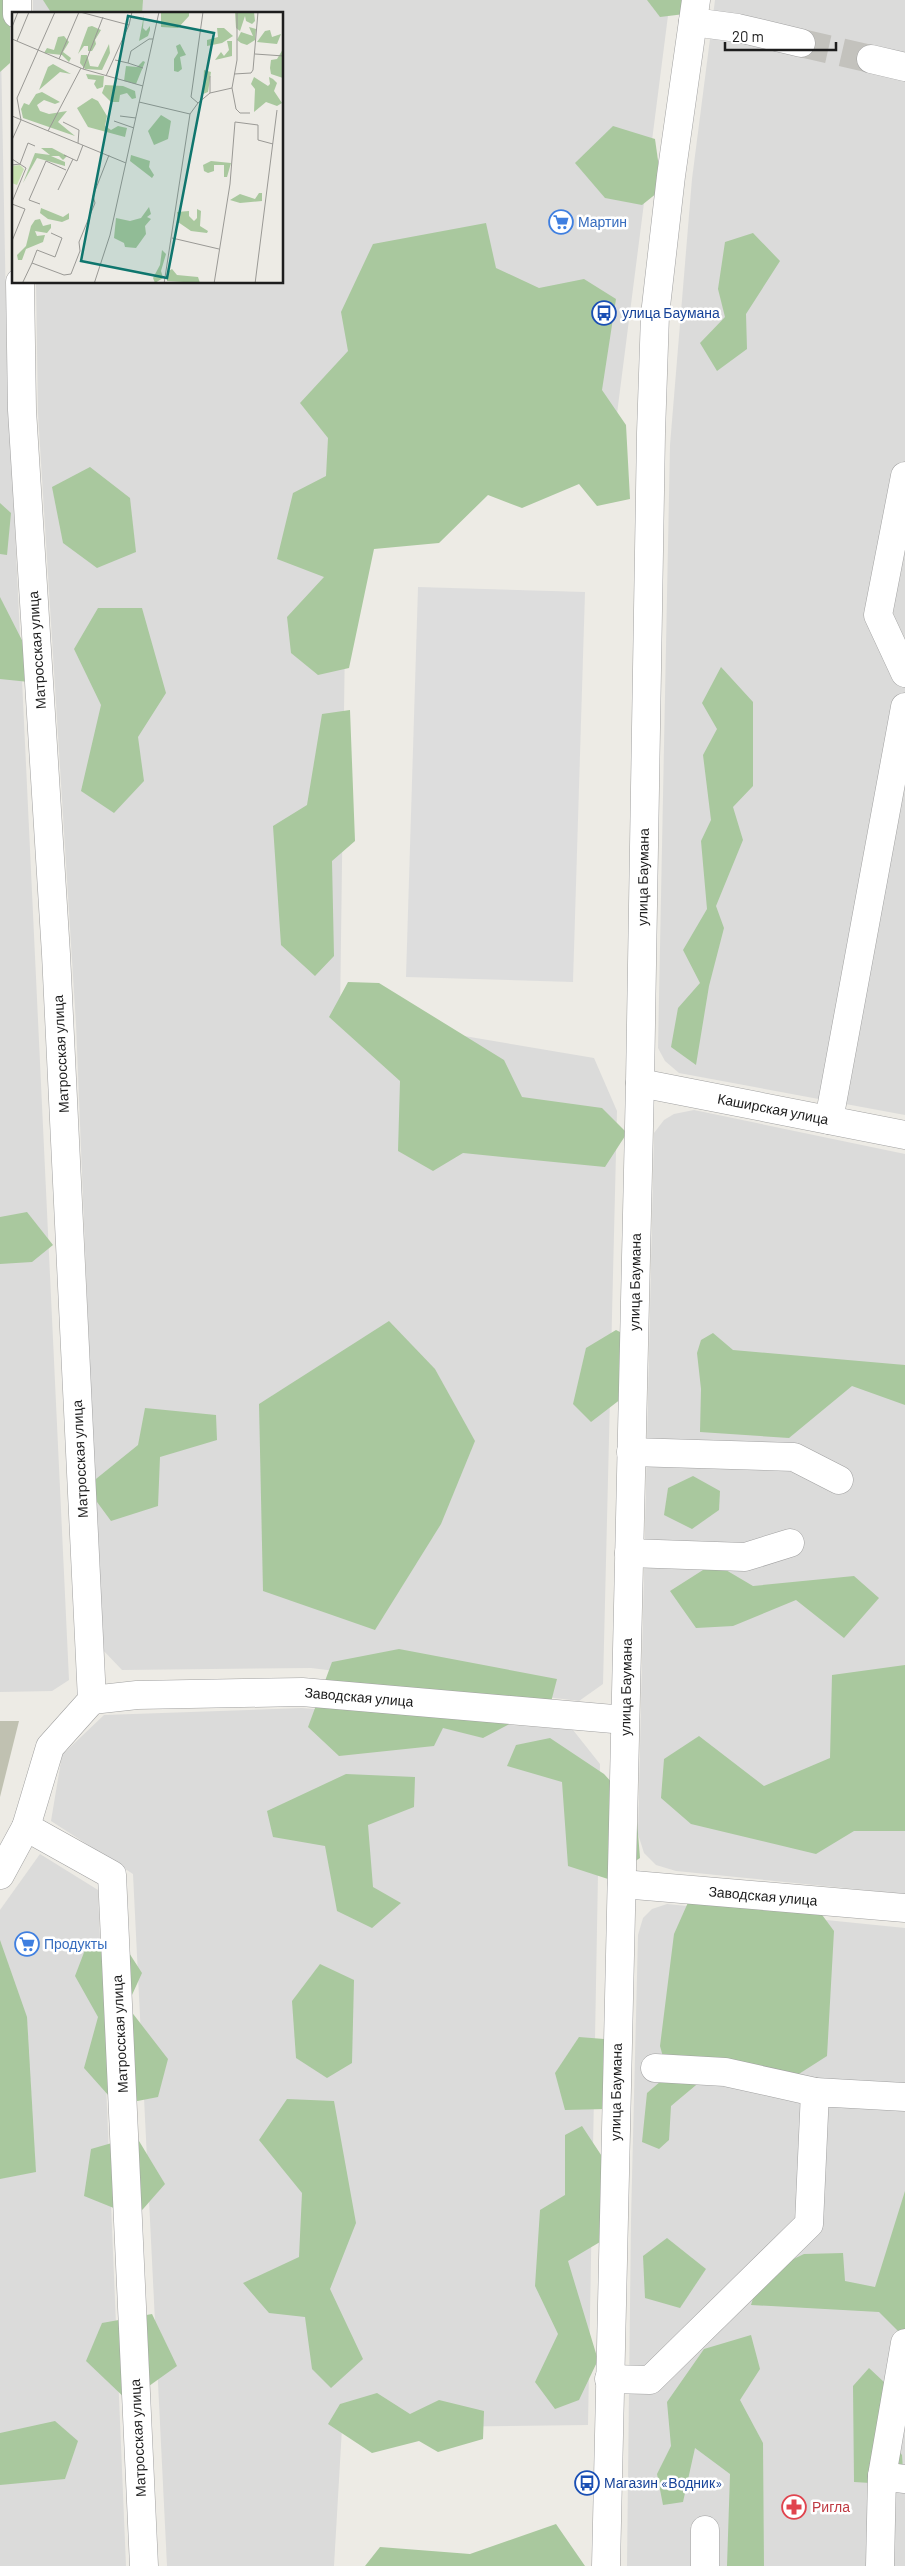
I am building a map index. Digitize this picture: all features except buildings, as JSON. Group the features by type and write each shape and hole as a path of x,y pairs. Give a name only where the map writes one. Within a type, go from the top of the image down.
{"street":[{"path":"695,11 738,28 801,42"},
{"name":"улица Баумана","path":"606,2566 632,1452 651,433 655,315 671,176 695,11"},
{"path":"871,59 905,67"},
{"name":"Матросская улица","path":"20,284 11,410 56,954 92,1700"},
{"path":"905,476 878,615 905,673"},
{"path":"829,1120 905,707"},
{"name":"Каширская улица","path":"640,1083 905,1135"},
{"path":"632,1452 794,1457 838,1480"},
{"path":"629,1553 745,1557 790,1543"},
{"name":"Заводская улица","path":"92,1700 136,1695 302,1692 625,1720"},
{"path":"0,1875 26,1827 50,1747 92,1700"},
{"name":"Матросская улица","path":"26,1827 112,1876 144,2566"},
{"name":"Заводская улица","path":"622,1884 905,1908"},
{"path":"655,2068 725,2072 815,2092 905,2097"},
{"path":"609,2379 650,2380 809,2224 815,2092"},
{"path":"880,2566 894,2478 905,2343"},
{"path":"705,2530 705,2566"}],"shaded area":[{"path":"0,0 7,360 69,1680 52,1691 0,1692"},
{"path":"33,0 670,0 609,476 347,487 340,1015 594,1058 617,1111 603,1684 579,1701 311,1668 122,1670 101,1648 76,1024 38,414 36,284 284,284 284,12 33,12"},
{"path":"715,0 905,0 905,1115 679,1073 665,1061 658,1048 670,445 692,179"},
{"path":"418,587 585,592 573,982 406,977"},
{"path":"694,1110 905,1154 905,1894 676,1871 656,1865 644,1853 638,1834 654,1133 664,1120 674,1114"},
{"path":"302,1708 573,1730 600,1764 588,2425 342,2428 334,2566 167,2566 133,1874 51,1821 62,1755 104,1715"},
{"path":"0,1721 19,1721 0,1797"},
{"path":"40,1854 98,1890 126,2566 0,2566 0,1910"},
{"path":"667,1904 905,1928 905,2566 627,2566 631,2219 638,1935 643,1918 652,1909"}],"green space":[{"path":"0,0 5,0 10,11 10,63 0,72"},
{"path":"43,0 143,0 142,12 51,12"},
{"path":"647,0 703,0 701,12 660,17"},
{"path":"613,126 655,139 662,189 642,205 605,198 575,163"},
{"path":"486,223 496,268 539,288 584,279 616,299 602,390 626,425 630,499 597,506 579,484 522,508 488,495 439,543 374,549 349,668 318,675 291,653 287,617 324,577 277,559 293,493 326,476 328,438 300,403 348,351 341,312 373,244"},
{"path":"753,233 780,261 746,314 747,349 717,371 700,343 725,317 718,289 725,242"},
{"path":"90,467 130,498 136,552 97,568 63,543 52,487"},
{"path":"0,503 11,513 7,555 0,554"},
{"path":"0,597 28,652 29,682 0,679"},
{"path":"98,608 142,608 166,693 138,737 144,781 114,813 81,791 101,705 74,649"},
{"path":"721,667 753,702 753,786 733,807 743,840 716,906 724,928 709,986 696,1065 671,1047 678,1008 700,983 683,950 707,909 701,841 711,820 703,755 717,729 702,703"},
{"path":"350,710 355,841 332,861 334,956 315,976 281,945 273,826 307,805 322,714"},
{"path":"348,982 379,983 504,1060 522,1097 602,1108 627,1133 605,1167 463,1153 433,1171 398,1151 400,1081 329,1017"},
{"path":"27,1212 53,1245 32,1262 0,1264 0,1217"},
{"path":"389,1321 435,1369 475,1441 441,1524 375,1630 263,1591 259,1404"},
{"path":"616,1330 644,1344 643,1382 591,1422 573,1404 586,1348"},
{"path":"713,1333 733,1350 905,1365 905,1405 852,1386 789,1438 700,1432 701,1389 697,1353 701,1340"},
{"path":"145,1408 216,1415 217,1440 160,1457 158,1506 111,1521 86,1487 138,1445"},
{"path":"693,1476 720,1491 719,1510 692,1529 664,1515 668,1488"},
{"path":"714,1563 753,1586 854,1576 879,1598 844,1638 796,1600 733,1626 696,1628 670,1591"},
{"path":"399,1649 557,1679 551,1702 483,1738 443,1728 434,1746 339,1756 308,1727 332,1662"},
{"path":"905,1665 905,1831 854,1831 816,1854 691,1824 661,1798 664,1759 699,1736 764,1786 830,1758 832,1675"},
{"path":"550,1738 604,1774 636,1809 640,1858 608,1879 568,1866 562,1782 507,1766 516,1745"},
{"path":"346,1774 415,1777 414,1807 368,1825 373,1887 401,1903 372,1928 337,1911 325,1846 273,1837 267,1811"},
{"path":"690,1898 817,1908 834,1931 827,2056 791,2079 720,2065 671,2106 669,2140 659,2149 642,2142 647,2093 668,2075 660,2046 674,1934"},
{"path":"0,1940 27,2017 36,2172 0,2179"},
{"path":"88,1942 122,1942 142,1973 127,2006 168,2059 158,2097 117,2105 84,2068 98,2017 75,1976"},
{"path":"320,1964 354,1980 352,2063 327,2078 296,2058 292,2001"},
{"path":"579,2037 604,2039 612,2064 606,2109 565,2110 555,2073"},
{"path":"287,2099 334,2101 356,2223 330,2289 363,2359 331,2388 312,2369 305,2317 269,2313 243,2283 299,2257 302,2193 259,2140"},
{"path":"582,2126 607,2164 605,2239 568,2261 598,2360 579,2400 555,2409 535,2382 558,2334 535,2286 540,2210 565,2195 565,2135"},
{"path":"136,2136 165,2184 136,2217 84,2196 91,2149"},
{"path":"905,2191 905,2338 879,2312 751,2305 760,2275 804,2254 843,2253 845,2281 875,2287"},
{"path":"667,2238 706,2269 680,2308 645,2298 643,2256"},
{"path":"152,2314 177,2366 128,2401 86,2361 102,2323"},
{"path":"751,2335 760,2369 740,2400 763,2443 764,2566 727,2566 730,2474 695,2448 683,2502 663,2505 657,2474 671,2446 667,2402 704,2349"},
{"path":"869,2368 885,2383 881,2431 902,2455 904,2485 854,2482 853,2386"},
{"path":"377,2393 410,2414 439,2400 484,2411 483,2439 438,2452 419,2441 372,2453 328,2424 340,2404"},
{"path":"55,2421 78,2441 65,2479 0,2485 0,2433"},
{"path":"556,2524 585,2566 365,2566 380,2547 470,2554"}],"tunnel":[{"path":"801,43 871,59"}],"place":[{"name":"Мартин","path":"561,222"},
{"name":"улица Баумана","path":"604,313"},
{"name":"Продукты","path":"27,1944"},
{"name":"Магазин «Водник»","path":"587,2483"},
{"name":"Ригла","path":"794,2507"}]}
